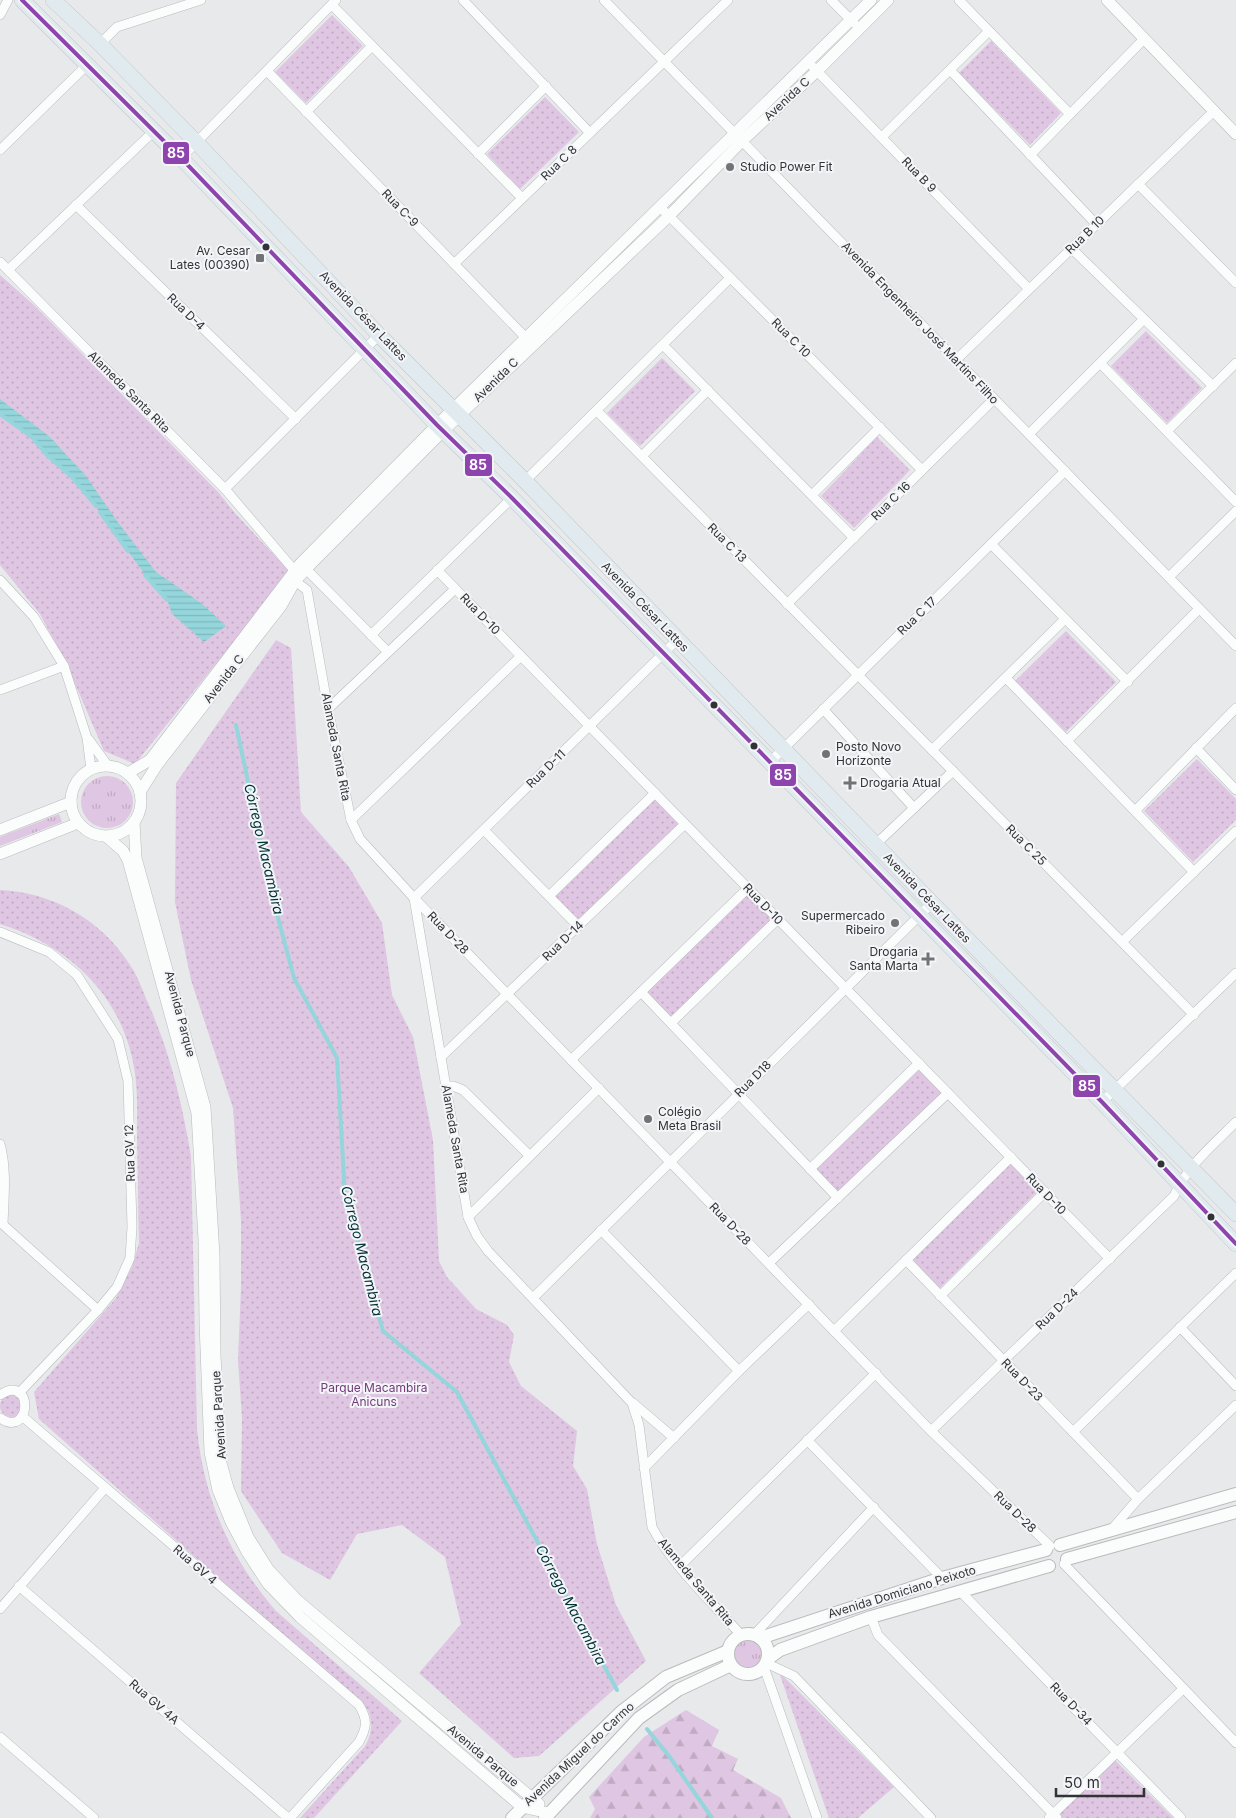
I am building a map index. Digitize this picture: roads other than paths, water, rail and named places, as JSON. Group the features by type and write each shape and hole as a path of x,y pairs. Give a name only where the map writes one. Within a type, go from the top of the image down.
{"main road":[{"name":"Avenida César Lattes","path":"22,0 181,158 440,428 512,498 1102,1102 1236,1244"},
{"name":"Avenida César Lattes","path":"54,0 197,143 379,335 525,481 875,845 1236,1214"},
{"name":"Avenida Domiciano Peixoto","path":"757,1636 942,1578 1236,1494"},
{"path":"1065,1562 1066,1551 1052,1547 1044,1557 1049,1566 1057,1568 1065,1562 1236,1512"},
{"name":"Avenida Domiciano Peixoto","path":"766,1663 780,1650 871,1617 1049,1566"},
{"path":"741,1635 757,1636 765,1644 768,1651 766,1663 756,1673 738,1672 731,1665 728,1651 730,1644 741,1635"},
{"name":"Avenida Miguel do Carmo","path":"512,1818 621,1712 666,1677 728,1651"},
{"name":"Avenida Miguel do Carmo","path":"550,1816 639,1718 678,1690 731,1665"}],"street":[{"path":"0,15 8,0"},
{"path":"100,44 117,28 201,0"},
{"path":"463,0 590,132"},
{"name":"Avenida Engenheiro José Martins Filho","path":"604,0 1236,646"},
{"name":"Rua C 8","path":"454,264 728,0"},
{"path":"831,0 859,29"},
{"name":"Avenida C","path":"529,341 669,216 738,137 808,62 871,0"},
{"name":"Avenida C","path":"128,773 150,760 274,600 440,428 529,341 660,207 738,137 817,71 888,0"},
{"path":"959,0 1070,114"},
{"path":"1108,0 1236,134"},
{"path":"181,158 334,2 372,46 522,198"},
{"path":"882,137 989,31"},
{"path":"1030,155 1144,39"},
{"path":"306,112 372,46"},
{"name":"Rua B 9","path":"808,62 1029,289"},
{"path":"0,150 87,65"},
{"path":"950,70 1096,224"},
{"name":"Rua C-9","path":"267,71 529,341"},
{"path":"478,154 546,86"},
{"name":"Rua B 10","path":"956,360 1214,111"},
{"path":"8,270 154,131"},
{"path":"1138,184 1236,283"},
{"name":"Rua D-4","path":"76,205 296,419"},
{"name":"Rua C 10","path":"660,207 922,470"},
{"path":"1072,248 1213,386"},
{"name":"Alameda Santa Rita","path":"0,262 225,489 298,574 307,590 328,709 351,820 360,839 414,898 468,1217 476,1236 488,1251 632,1403 639,1425 652,1527 659,1541 741,1635"},
{"path":"525,481 730,278"},
{"path":"1029,434 1144,320"},
{"path":"225,489 379,335"},
{"path":"663,345 854,538"},
{"path":"1167,431 1236,363"},
{"path":"1101,364 1236,502"},
{"path":"642,456 708,390"},
{"name":"Rua C 16","path":"787,604 994,399"},
{"name":"Rua C 13","path":"597,411 858,675"},
{"path":"812,495 880,427"},
{"name":"Rua C 17","path":"770,762 1065,471"},
{"path":"371,635 512,498"},
{"path":"1169,577 1236,511"},
{"path":"991,544 1128,682"},
{"name":"Rua D-10","path":"438,570 1110,1259"},
{"path":"298,574 371,635 388,652"},
{"name":"Avenida C","path":"140,792 157,765 281,606 298,574"},
{"path":"0,580 34,618 64,666 87,738 91,769"},
{"path":"328,709 455,589"},
{"path":"1067,741 1199,609"},
{"path":"932,750 1065,619"},
{"name":"Rua D-11","path":"414,898 677,640"},
{"path":"351,820 521,656"},
{"path":"0,690 64,666"},
{"name":"Rua C 25","path":"858,675 1194,1015"},
{"path":"1006,678 1194,872"},
{"path":"1135,811 1236,708"},
{"path":"823,709 914,808"},
{"path":"87,738 108,766"},
{"path":"1196,748 1236,790"},
{"path":"108,766 116,767 128,773 136,782 140,792 141,808 134,822 122,832 108,836 91,833 78,823 73,813 71,802 76,783 81,776 91,769 108,766"},
{"path":"875,845 953,771"},
{"path":"549,896 655,793"},
{"path":"0,830 71,802"},
{"name":"Avenida Parque","path":"134,822 136,858 205,1106 214,1255 216,1365 221,1463 237,1511 248,1537 268,1569 297,1600 532,1797 550,1816"},
{"path":"0,854 78,823"},
{"name":"Rua D-14","path":"441,1057 685,824"},
{"path":"484,830 578,926"},
{"path":"1122,942 1236,830"},
{"name":"Avenida Parque","path":"108,836 123,851 128,860 197,1113 204,1240 210,1452 218,1490 231,1522 247,1552 268,1584 300,1617 522,1807 550,1816"},
{"path":"572,1060 748,888"},
{"name":"Rua D-28","path":"414,898 931,1431 1052,1547"},
{"name":"Rua D18","path":"533,1298 932,903"},
{"path":"671,1023 778,918"},
{"name":"Rua GV 12","path":"0,932 49,952 77,975 118,1039 128,1081 132,1235 130,1258 117,1287 98,1310 19,1393"},
{"path":"1102,1102 1236,973"},
{"path":"641,992 838,1198"},
{"path":"810,1169 919,1063"},
{"path":"445,1086 454,1086 463,1090 530,1156"},
{"path":"468,1217 599,1088"},
{"path":"768,1263 948,1093"},
{"name":"Rua D-24","path":"931,1431 1174,1196 1179,1185 1192,1167 1236,1122"},
{"path":"0,1144 3,1154 4,1198 1,1223 98,1310"},
{"path":"834,1330 1010,1157"},
{"path":"940,1296 1045,1192"},
{"path":"601,1230 739,1371"},
{"name":"Rua D-23","path":"906,1260 1138,1499"},
{"path":"1073,1432 1236,1273"},
{"path":"644,1468 808,1304"},
{"path":"1180,1328 1236,1386"},
{"path":"680,1566 876,1373"},
{"path":"0,1394 10,1391 19,1393 26,1403 22,1416 13,1422 0,1418"},
{"path":"632,1403 674,1438"},
{"path":"1112,1529 1138,1499 1236,1405"},
{"name":"Rua GV 4","path":"22,1416 359,1706 365,1716 365,1729 359,1742 289,1818"},
{"path":"807,1440 942,1578"},
{"path":"0,1609 105,1488"},
{"path":"757,1636 874,1507"},
{"path":"1065,1562 1236,1743"},
{"name":"Rua GV 4A","path":"20,1586 289,1818"},
{"name":"Rua D-34","path":"960,1591 1181,1818"},
{"path":"871,1617 878,1635 1053,1817 1183,1689"},
{"path":"766,1663 817,1818"},
{"path":"766,1663 794,1676 931,1818"},
{"path":"0,1737 94,1818"}],"water":[{"path":"0,399 50,437 86,476 156,572 201,603 226,626 204,642 172,614 167,599 146,576 72,477 47,455 32,437 0,414"}],"waterway":[{"name":"Córrego Macambira","path":"0,414 32,437 47,455 72,477 96,506"},
{"name":"Córrego Macambira","path":"100,512 128,551"},
{"name":"Córrego Macambira","path":"145,575 167,600"},
{"name":"Córrego Macambira","path":"236,725 273,899 294,978 337,1058 345,1195 383,1331 457,1392 617,1690"},
{"name":"Córrego Macambira","path":"647,1729 669,1756 712,1818"}],"place":[{"name":"Studio Power Fit","path":"730,167"},
{"name":"Av. Cesar Lates (00390)","path":"260,258"},
{"name":"Posto Novo Horizonte","path":"826,754"},
{"name":"Drogaria Atual","path":"850,783"},
{"name":"Supermercado Ribeiro","path":"895,923"},
{"name":"Drogaria Santa Marta","path":"928,959"},
{"name":"Colégio Meta Brasil","path":"648,1119"}],"park label":[{"name":"Parque Macambira Anicuns","path":"374,1395"}]}
